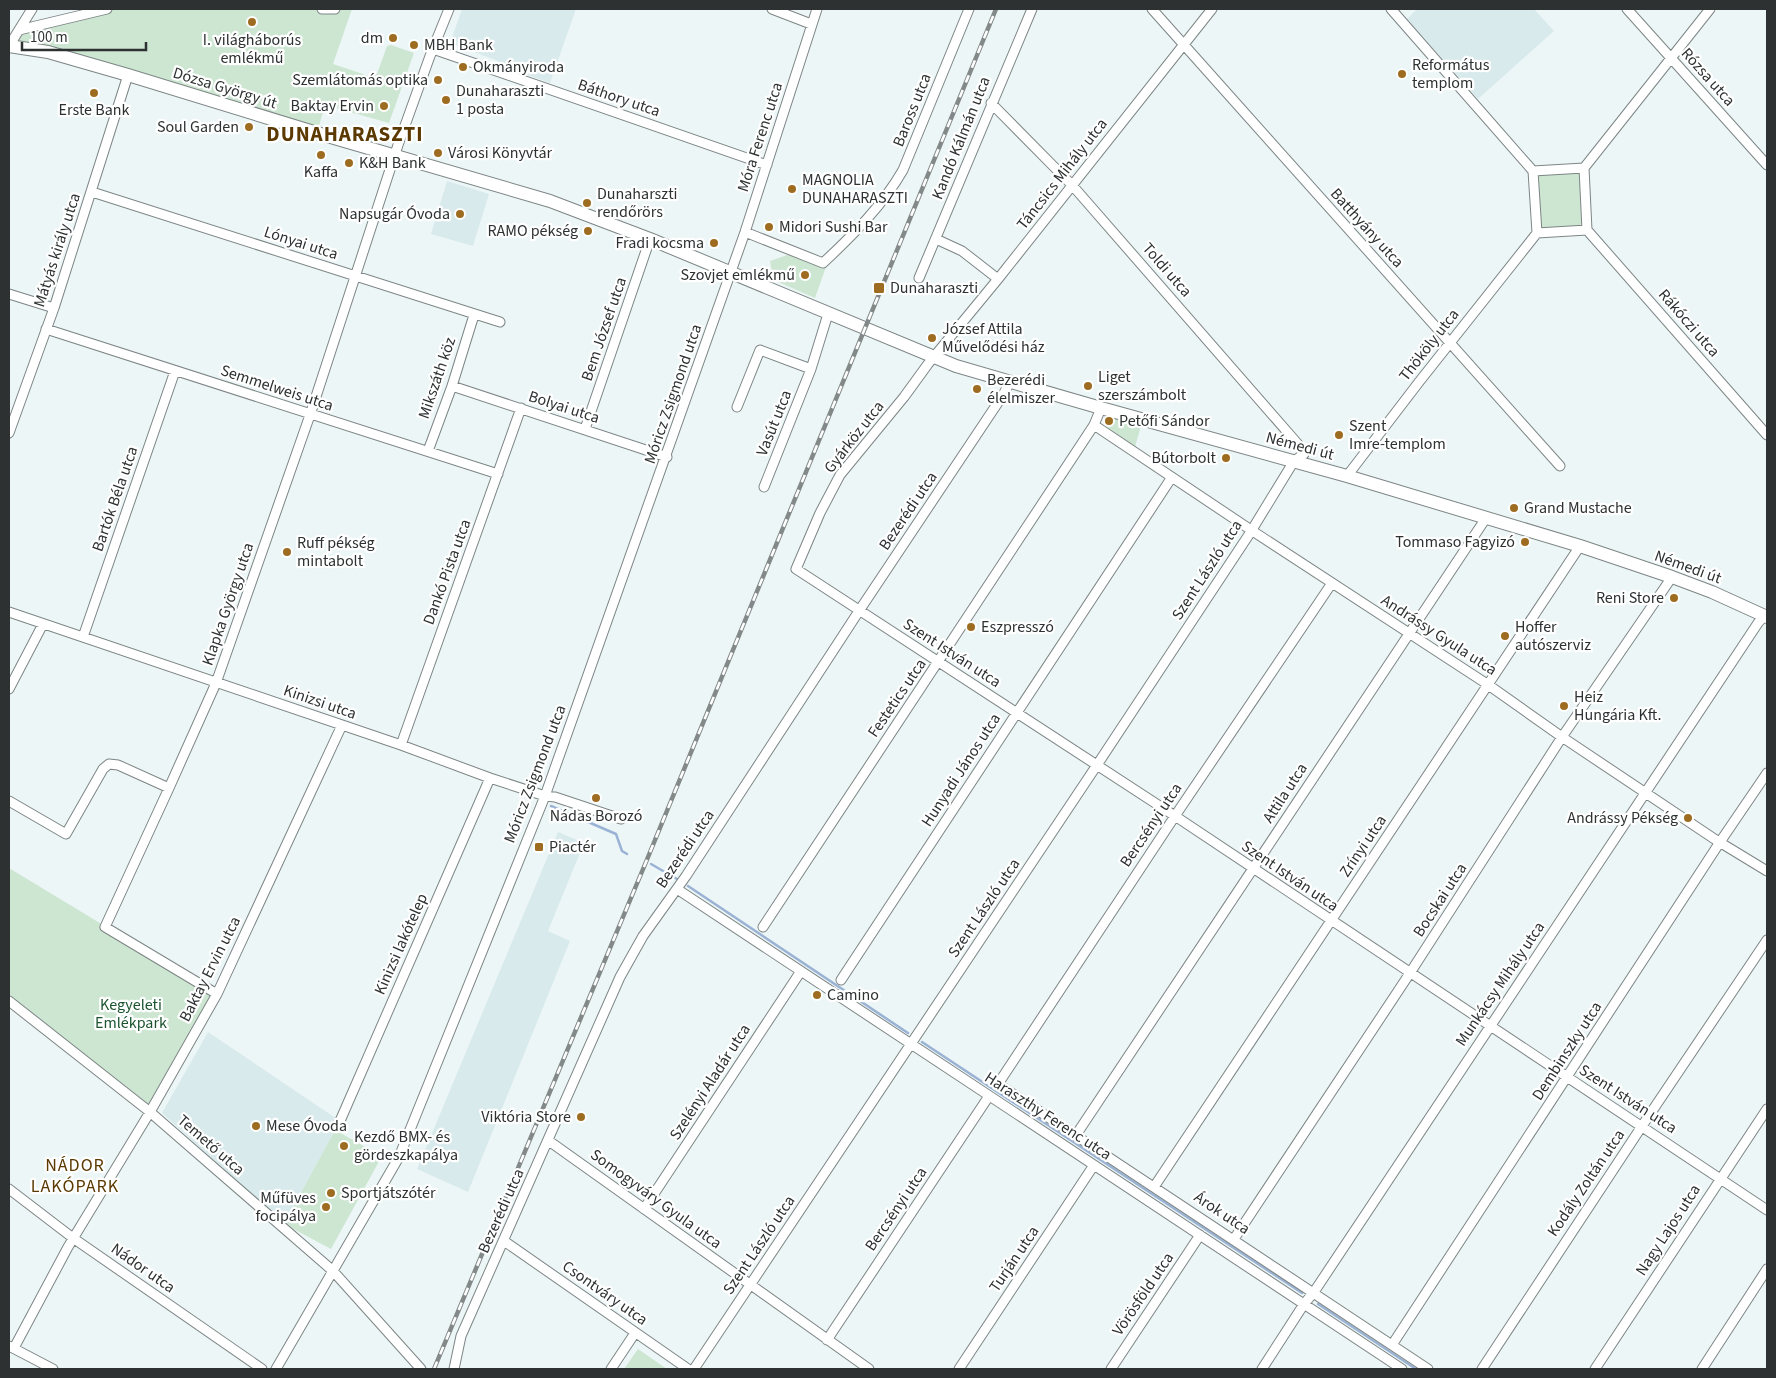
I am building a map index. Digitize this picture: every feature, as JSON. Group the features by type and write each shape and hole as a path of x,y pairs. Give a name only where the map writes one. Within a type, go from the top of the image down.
{"main road":[{"name":"Dózsa György út","path":"9,46 48,52 128,75 550,202 650,239 852,323"},
{"name":"Némedi út","path":"852,323 934,358 1010,382 1347,476 1580,546 1672,577 1766,616"}],"street":[{"path":"9,46 32,9"},
{"path":"19,30 108,9"},
{"path":"322,9 335,9"},
{"name":"Klapka György utca","path":"217,994 105,926 170,788 216,682 310,415 394,156 449,9"},
{"path":"772,9 811,24"},
{"name":"Móra Ferenc utca","path":"731,273 746,232 817,9"},
{"name":"Baross utca","path":"746,232 823,263 836,251 891,191 904,170 969,9"},
{"name":"Kandó Kálmán utca","path":"919,278 1032,9"},
{"name":"Batthyány utca","path":"1152,9 1560,466"},
{"name":"Táncsics Mihály utca","path":"934,358 1212,9"},
{"path":"1391,9 1533,171 1537,233 1587,230 1584,168 1710,9"},
{"name":"Rózsa utca","path":"1627,9 1767,164"},
{"name":"Báthory utca","path":"433,48 767,165"},
{"name":"Mátyás király utca","path":"9,433 54,308 128,75"},
{"name":"Toldi utca","path":"991,103 1072,185 1304,451 1304,454 1294,461"},
{"path":"1533,171 1584,168"},
{"name":"Lónyai utca","path":"92,192 500,322"},
{"name":"Rákóczi utca","path":"1587,230 1767,435"},
{"name":"Thököly utca","path":"1347,476 1537,233"},
{"name":"Bem József utca","path":"585,429 650,239"},
{"path":"936,239 962,251 998,279"},
{"name":"Móricz Zsigmond utca","path":"276,1369 399,1157 545,796 731,273"},
{"path":"9,294 54,308"},
{"name":"Vasút utca","path":"764,487 811,369 828,314"},
{"name":"Mikszáth köz","path":"428,451 452,386 474,315"},
{"name":"Semmelweis utca","path":"46,329 498,474"},
{"path":"737,407 760,350 811,369"},
{"name":"Gyárköz utca","path":"796,569 820,513 840,476 934,358"},
{"name":"Bartók Béla utca","path":"83,637 175,371"},
{"name":"Bezerédi utca","path":"454,1369 462,1336 620,977 643,936 677,889 1010,382"},
{"name":"Bolyai utca","path":"452,386 667,457"},
{"name":"Dankó Pista utca","path":"401,745 521,408"},
{"name":"Festetics utca","path":"763,927 1094,424 1101,408"},
{"name":"Andrássy Gyula utca","path":"1094,424 1251,530 1488,684 1644,792 1767,871"},
{"name":"Szent László utca","path":"694,1369 1098,766 1294,461"},
{"name":"Hunyadi János utca","path":"841,980 1172,477"},
{"name":"Attila utca","path":"1076,1136 1486,518"},
{"name":"Zrínyi utca","path":"1154,1187 1580,546"},
{"name":"Szent István utca","path":"796,569 1175,816 1767,1210"},
{"name":"Bocskai utca","path":"1234,1239 1410,974 1562,737 1672,577"},
{"name":"Bercsényi utca","path":"998,1084 1332,583"},
{"name":"Kinizsi utca","path":"9,612 401,745 490,778 621,819"},
{"name":"Munkácsy Mihály utca","path":"1262,1369 1644,792 1758,623 1766,616"},
{"path":"9,689 43,624"},
{"name":"Baktay Ervin utca","path":"12,1347 73,1238 150,1112 217,994 342,725"},
{"path":"9,800 66,834 102,770 109,764 118,765 170,788"},
{"name":"Dembinszky utca","path":"1392,1345 1767,773"},
{"name":"Kinizsi lakótelep","path":"340,1121 490,778"},
{"name":"Haraszthy Ferenc utca","path":"677,889 1402,1369"},
{"name":"Kodály Zoltán utca","path":"1482,1369 1767,940"},
{"name":"Szelényi Aladár utca","path":"644,1209 801,971"},
{"name":"Temető utca","path":"9,1001 150,1112 333,1271 421,1369"},
{"name":"Árok utca","path":"998,1084 1428,1369"},
{"name":"Bercsényi utca","path":"827,1340 989,1096"},
{"name":"Nagy Lajos utca","path":"1595,1369 1767,1109"},
{"name":"Somogyváry Gyula utca","path":"549,1141 869,1369"},
{"name":"Turján utca","path":"959,1369 1094,1165"},
{"name":"Nádor utca","path":"9,1189 73,1238 262,1369"},
{"name":"Vörösföld utca","path":"1111,1369 1200,1235"},
{"name":"Csontváry utca","path":"504,1241 688,1369"},
{"path":"1702,1369 1767,1269"},
{"path":"611,1369 635,1333"},
{"path":"12,1347 53,1369"}],"shaded area":[{"path":"462,9 576,9 550,83 497,64 498,61 450,43"},
{"path":"1417,9 1534,9 1554,31 1478,99 1407,19"},
{"name":"Napsugár Óvoda","path":"447,181 489,194 473,246 431,234"},
{"path":"558,832 584,843 548,931 570,941 468,1192 417,1169"},
{"name":"Mese Óvoda","path":"208,1032 340,1121 284,1224 162,1113"}],"green space":[{"path":"107,9 352,9 333,64 369,76 377,74 387,46 391,45 414,53 389,123 325,105 317,133 9,46 19,30"},
{"path":"1579,169 1582,173 1584,221 1579,226 1543,229 1537,223 1536,178 1540,171"},
{"path":"790,254 826,267 815,298 778,282 773,277 770,261"},
{"path":"1111,417 1141,426 1135,447 1106,426 1107,421"},
{"name":"Kegyeleti Emlékpark","path":"9,868 217,994 150,1112 96,1065 9,995"},
{"name":"Sportjátszótér","path":"335,1130 382,1156 331,1249 284,1224"},
{"path":"638,1349 667,1369 624,1369"}],"waterway":[{"path":"551,806 616,834 622,851 627,854"},
{"path":"651,864 677,879"},
{"path":"688,886 908,1033"},
{"path":"922,1042 1302,1293"},
{"path":"1318,1304 1416,1369"}],"railway":[{"path":"434,1369 646,862 996,9"}],"place":[{"name":"I. világháborús emlékmű","path":"252,22"},
{"name":"dm","path":"393,38"},
{"name":"MBH Bank","path":"414,45"},
{"name":"Okmányiroda","path":"463,67"},
{"name":"Református templom","path":"1402,74"},
{"name":"Szemlátomás optika","path":"438,80"},
{"name":"Erste Bank","path":"94,93"},
{"name":"Dunaharaszti 1 posta","path":"446,100"},
{"name":"Baktay Ervin","path":"384,106"},
{"name":"Soul Garden","path":"249,127"},
{"name":"Városi Könyvtár","path":"438,153"},
{"name":"Kaffa","path":"321,155"},
{"name":"K&H Bank","path":"349,163"},
{"name":"MAGNOLIA DUNAHARASZTI","path":"792,189"},
{"name":"Dunaharszti rendőrörs","path":"587,203"},
{"name":"Napsugár Óvoda","path":"460,214"},
{"name":"Midori Sushi Bar","path":"769,227"},
{"name":"RAMO pékség","path":"588,231"},
{"name":"Fradi kocsma","path":"714,243"},
{"name":"Szovjet emlékmű","path":"805,275"},
{"name":"Dunaharaszti","path":"879,288"},
{"name":"József Attila Művelődési ház","path":"932,338"},
{"name":"Liget szerszámbolt","path":"1088,386"},
{"name":"Bezerédi élelmiszer","path":"977,389"},
{"name":"Petőfi Sándor","path":"1109,421"},
{"name":"Szent Imre-templom","path":"1339,435"},
{"name":"Bútorbolt","path":"1226,458"},
{"name":"Grand Mustache","path":"1514,508"},
{"name":"Tommaso Fagyizó","path":"1525,542"},
{"name":"Ruff pékség mintabolt","path":"287,552"},
{"name":"Reni Store","path":"1674,598"},
{"name":"Eszpresszó","path":"971,627"},
{"name":"Hoffer autószerviz","path":"1505,636"},
{"name":"Heiz Hungária Kft.","path":"1564,706"},
{"name":"Nádas Borozó","path":"596,798"},
{"name":"Andrássy Pékség","path":"1688,818"},
{"name":"Piactér","path":"539,847"},
{"name":"Camino","path":"817,995"},
{"name":"Viktória Store","path":"581,1117"},
{"name":"Mese Óvoda","path":"256,1126"},
{"name":"Kezdő BMX- és gördeszkapálya","path":"344,1146"},
{"name":"Sportjátszótér","path":"331,1193"},
{"name":"Műfüves focipálya","path":"326,1207"}],"district":[{"name":"DUNAHARASZTI","path":"345,134"},
{"name":"NÁDOR LAKÓPARK","path":"75,1175"}]}
